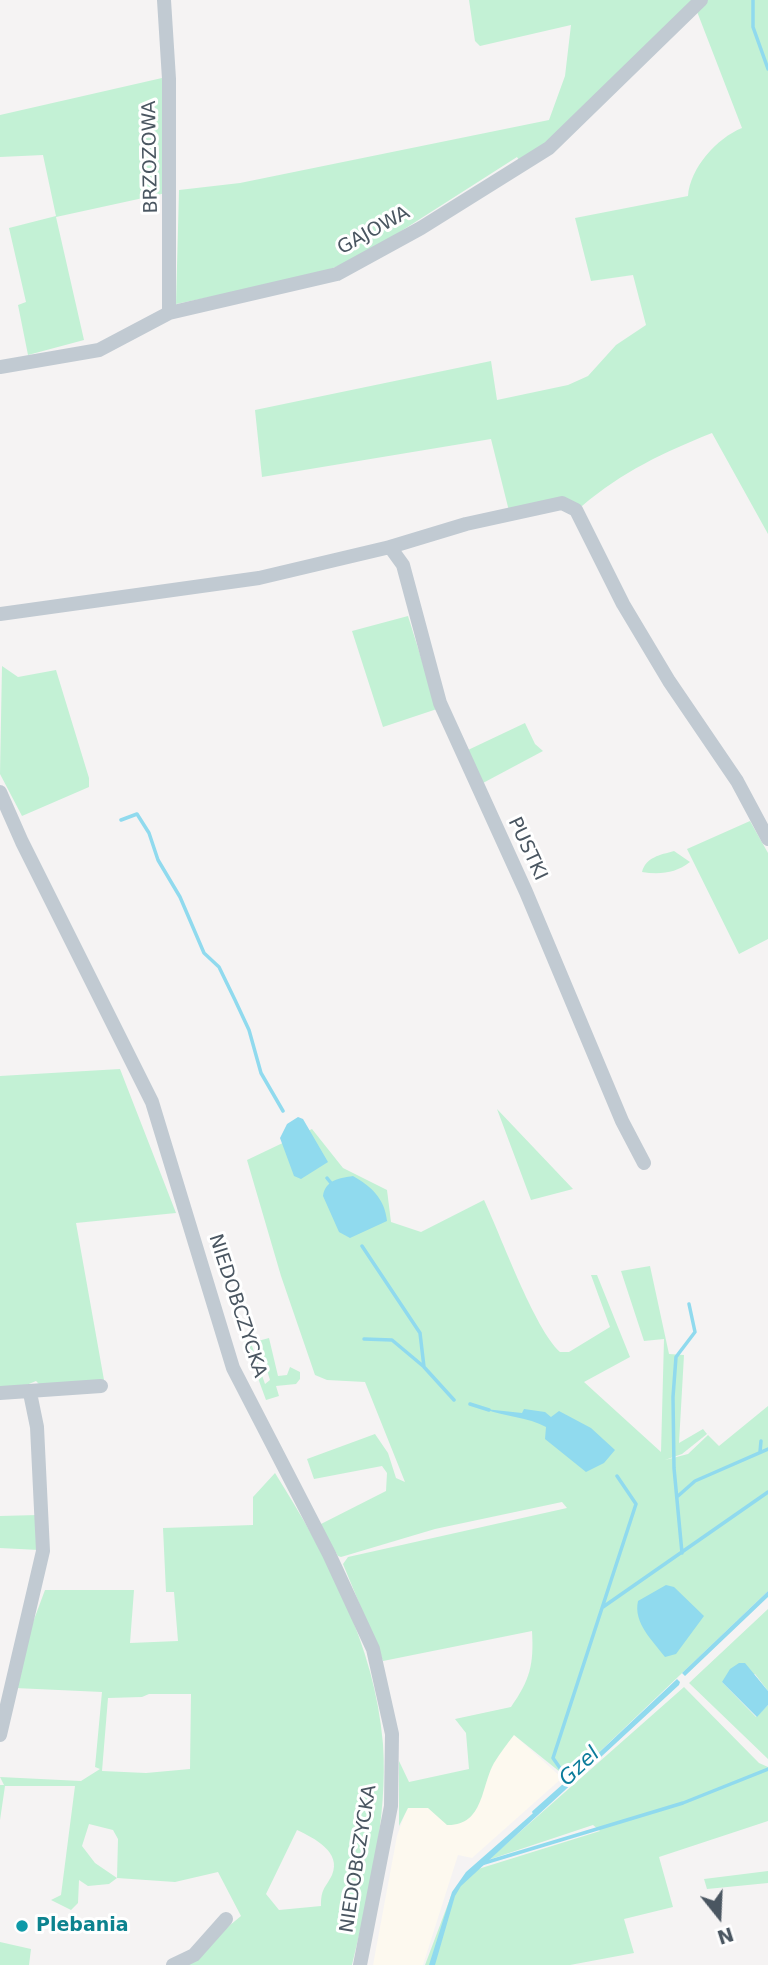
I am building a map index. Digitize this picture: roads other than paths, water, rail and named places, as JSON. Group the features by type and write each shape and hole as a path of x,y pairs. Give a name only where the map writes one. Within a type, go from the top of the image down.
{"street":[{"name":"BRZOZOWA","path":"164,0 169,79 169,313"},
{"name":"GAJOWA","path":"0,367 99,350 169,313 337,274 421,228 549,148 701,0"},
{"path":"0,614 258,578 390,547 466,524 562,503 576,510 624,604 669,681 737,781 768,839"},
{"name":"PUSTKI","path":"390,547 403,565 440,703 526,892 622,1121 645,1163"},
{"name":"NIEDOBCZYCKA","path":"0,792 22,842 152,1102 233,1368 329,1554 373,1649 392,1734 391,1806 360,1965"},
{"path":"0,1393 101,1387"},
{"path":"0,1735 4,1706 43,1551 37,1427 30,1393"},
{"path":"173,1965 194,1955 226,1919"}],"water":[{"path":"298,1117 303,1119 328,1162 301,1179 294,1176 280,1138 287,1124"},
{"path":"353,1176 376,1194 387,1221 350,1238 339,1232 323,1196 330,1183"},
{"path":"485,1409 522,1413 524,1409 545,1412 551,1417 559,1411 591,1428 615,1450 604,1463 586,1472 545,1439 546,1427"},
{"path":"666,1585 674,1587 704,1616 676,1654 665,1657 645,1631 637,1609 638,1601"},
{"path":"768,1591 768,1597 685,1676 682,1673"},
{"path":"739,1663 745,1663 768,1691 768,1705 757,1717 722,1682 730,1669"},
{"path":"677,1679 679,1685 461,1886 455,1896 435,1965 429,1965 452,1892 466,1872 556,1793"}],"waterway":[{"path":"753,0 753,27 768,69"},
{"path":"121,820 137,814 149,833 158,860 180,897 204,953 219,967 235,1000 249,1030 261,1073 283,1111"},
{"path":"327,1178 331,1183"},
{"path":"362,1246 420,1333 424,1367 454,1400"},
{"path":"682,1553 674,1468 673,1397 676,1357 695,1332 689,1304"},
{"path":"364,1339 392,1340 423,1366"},
{"path":"470,1404 489,1410"},
{"path":"760,1452 761,1441"},
{"path":"678,1496 695,1481 768,1449"},
{"path":"569,1781 553,1758 636,1504 617,1476"},
{"path":"603,1607 768,1492"},
{"path":"481,1864 683,1803 768,1769"},
{"name":"Gzel","path":"534,1812 570,1780"}],"place":[{"name":"Plebania","path":"22,1926"}]}
